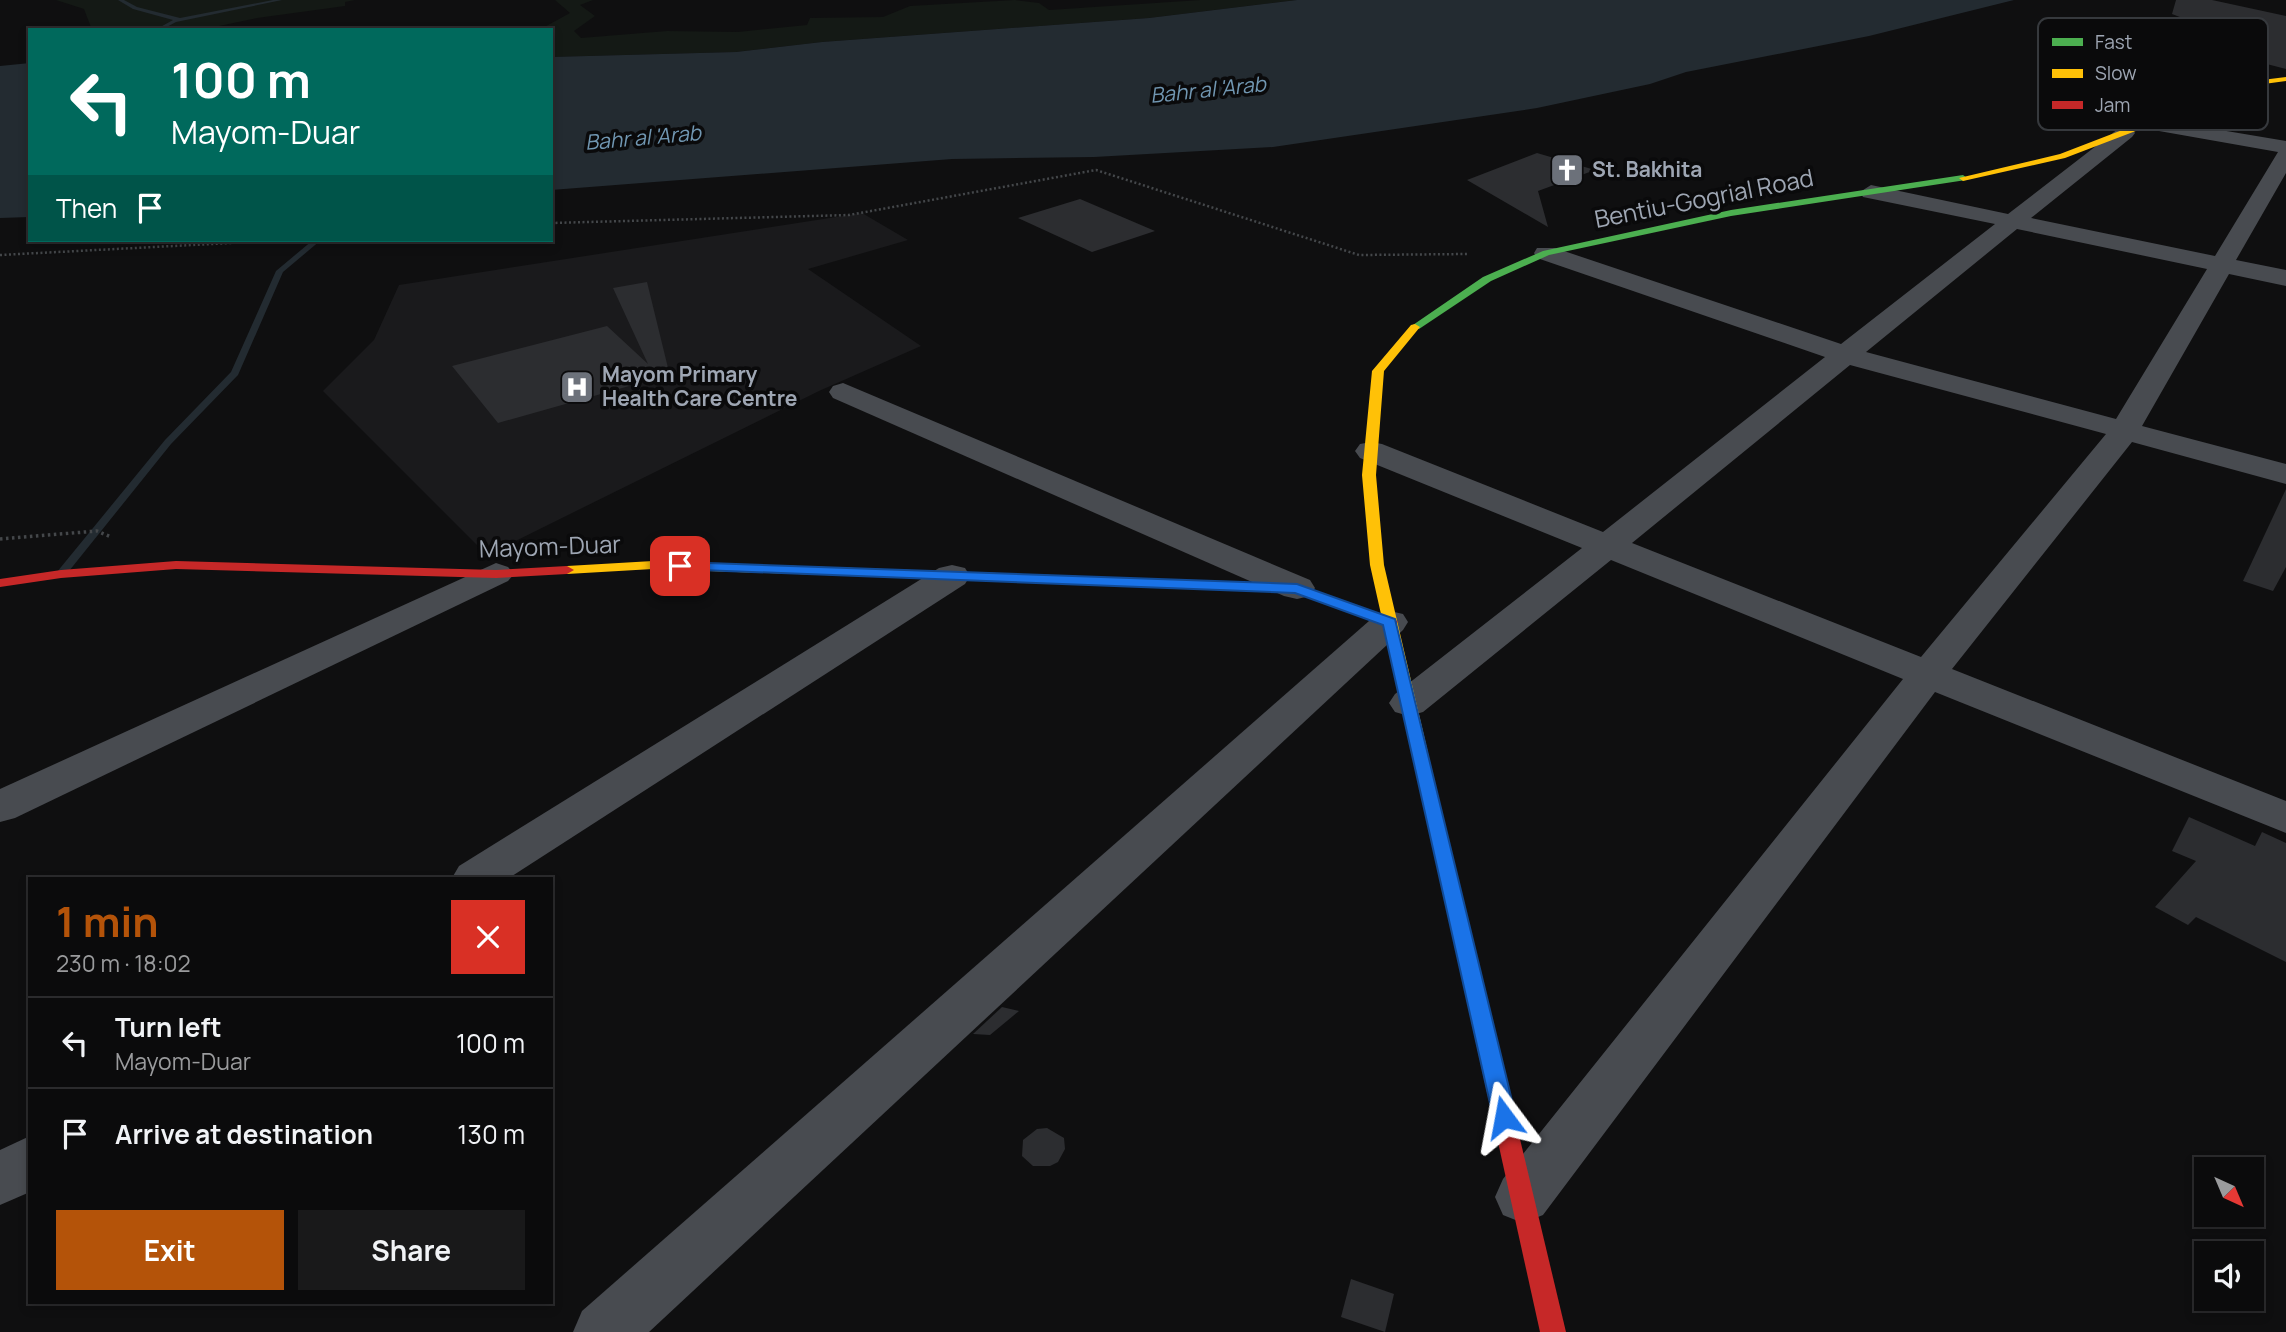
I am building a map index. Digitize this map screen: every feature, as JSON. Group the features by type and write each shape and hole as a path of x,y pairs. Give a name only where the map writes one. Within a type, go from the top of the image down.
{"main road":[{"name":"Bentiu-Gogrial Road","path":"2268,81 2286,79"},
{"name":"Bentiu-Gogrial Road","path":"1553,1332 1377,565 1369,474 1378,371 1410,330 1487,279 1546,253 1731,213 1983,175 2062,156 2134,130"},
{"name":"Mayom-Duar","path":"0,583 61,574 176,565 496,574 653,565 1297,588 1390,622"}],"street":[{"path":"2185,130 2286,147"},
{"path":"1409,702 1608,546 1843,354 2126,133"},
{"path":"1523,1197 1928,674 2123,433 2286,155"},
{"path":"1871,192 2286,278"},
{"path":"1546,253 1843,354 2123,433 2286,474"},
{"path":"843,392 1297,588"},
{"path":"1371,451 2286,818"},
{"path":"0,807 496,574"},
{"path":"477,877 952,576"},
{"path":"604,1332 1390,622"},
{"path":"0,1180 28,1162"}],"path":[{"path":"553,223 849,215 1096,170 1359,255 1546,253"},
{"path":"0,255 250,242"}],"shaded area":[{"path":"56,0 355,0 345,2 345,6 257,18 210,28 91,28 84,9"},
{"path":"555,0 593,0 580,5 595,16 574,31 581,38 667,31 738,32 807,25 810,18 883,17 910,6 1015,0 1039,3 1049,10 1201,0 1297,0 1149,18 822,42 736,52 553,57 553,28 543,28 570,13"},
{"name":"Mayom Primary Health Care Centre","path":"862,213 908,240 808,269 921,346 819,391 487,555 323,391 374,340 399,285"}],"water":[{"name":"Bahr al 'Arab","path":"1297,0 2014,0 1869,36 1686,72 1650,84 1537,108 1273,147 1094,157 952,159 553,190 553,57 736,52 822,42 1149,18"},
{"path":"28,63 28,217 0,218 0,66"}],"building":[{"path":"2176,0 2212,0 2286,16 2286,69 2268,64 2268,18 2182,18 2172,14"},
{"path":"1537,153 1595,170 1538,191 1548,227 1467,180"},
{"path":"1080,199 1155,231 1092,252 1018,218"},
{"path":"647,282 669,372 659,375 661,377 498,423 452,366 607,326 648,364 613,288"},
{"path":"2286,489 2286,567 2273,591 2243,581"},
{"path":"2189,817 2255,846 2262,832 2286,843 2286,962 2196,917 2188,925 2155,907 2196,861 2172,851"},
{"path":"1002,1007 1019,1011 990,1035 973,1034"},
{"path":"1047,1128 1064,1138 1065,1149 1058,1162 1050,1166 1033,1166 1022,1156 1023,1140 1037,1129"},
{"path":"1351,1279 1394,1294 1385,1332 1341,1317"}],"waterway":[{"path":"120,0 135,8 180,20"},
{"path":"180,20 280,0"},
{"path":"161,28 180,20"},
{"path":"61,574 168,442 235,373 280,271 315,242"}],"traffic: fast":[{"path":"1415,327 1487,279 1546,253 1731,213 1963,178"}],"traffic: slow":[{"path":"2268,81 2286,79"},
{"path":"1963,178 2062,156 2130,130"},
{"path":"1415,327 1378,371 1369,475 1377,565 1420,753"},
{"path":"567,570 653,565 1079,580"}],"traffic: jam":[{"path":"0,583 61,574 176,565 496,574 567,570"},
{"path":"1079,580 1297,588 1390,622"},
{"path":"1420,753 1553,1332"}],"place":[{"name":"St. Bakhita","path":"1567,170"},
{"name":"Mayom Primary Health Care Centre","path":"577,387"}],"route":[{"path":"680,566 1297,588 1390,622 1504,1117"}]}
